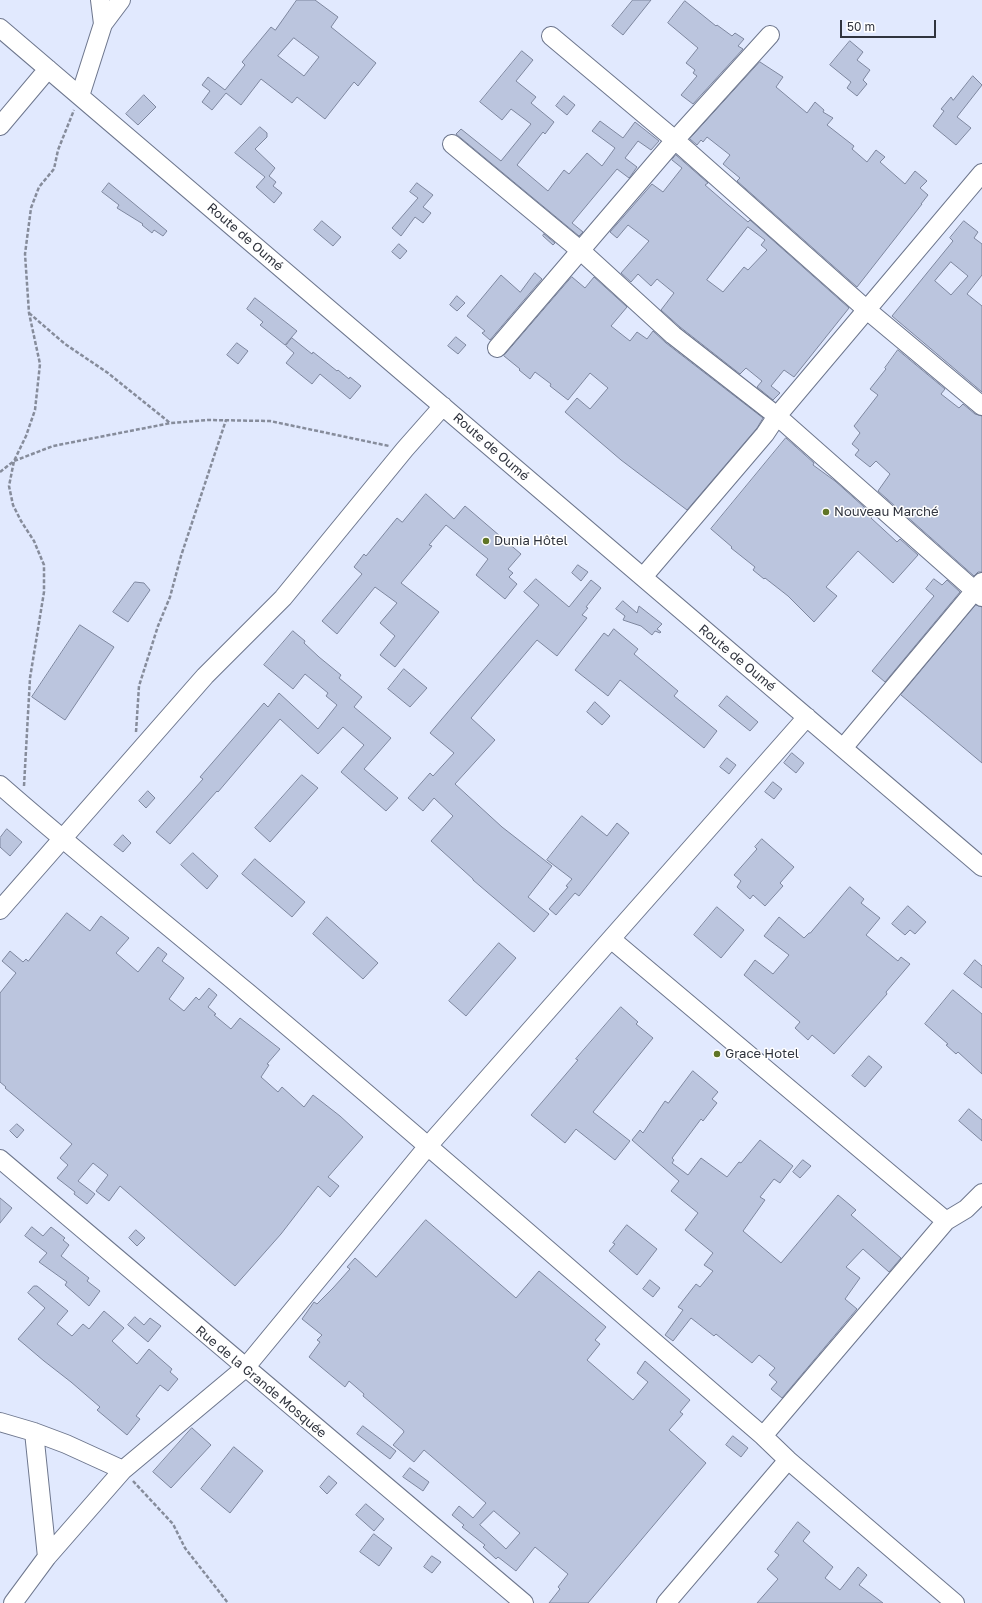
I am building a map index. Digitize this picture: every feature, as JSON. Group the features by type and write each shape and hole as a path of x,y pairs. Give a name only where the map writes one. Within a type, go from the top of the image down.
{"street":[{"path":"100,0 103,24"},
{"path":"80,96 103,24 121,0"},
{"name":"Route de Oumé","path":"0,28 982,867"},
{"path":"497,348 675,140 770,35"},
{"path":"551,36 675,140 867,310 982,406"},
{"path":"0,126 48,69"},
{"path":"452,144 581,251 673,335 777,416 980,590 843,748"},
{"path":"643,577 765,434 777,416 982,173"},
{"path":"0,910 205,676 283,598 405,449 443,406"},
{"path":"13,1603 47,1557 123,1470 245,1368 428,1146 807,717"},
{"path":"0,785 62,839 246,991 428,1146 763,1436 788,1460 955,1603"},
{"path":"611,939 946,1221"},
{"name":"Rue de la Grande Mosquée","path":"0,1159 524,1603"},
{"path":"763,1436 946,1221 966,1209 982,1192"},
{"path":"0,1422 34,1432 66,1444 123,1470"},
{"path":"34,1432 47,1557"},
{"path":"666,1603 788,1460"}],"path":[{"path":"23,805 30,678 44,592 44,565 34,541 13,505 9,486 14,461 26,436 33,416 38,392 40,364 29,313 25,254 31,208 39,188 54,169 58,150 80,96"},
{"path":"29,313 65,344 108,373 171,423"},
{"path":"0,472 14,461 53,446 171,423 208,420 270,422 405,449"},
{"path":"136,732 139,686 158,626 170,597 181,556 226,420"},
{"path":"123,1470 173,1524 185,1548 228,1603"}],"building":[{"path":"297,0 315,0 338,17 331,27 376,63 358,86 354,82 325,119 297,97 292,103 261,79 241,105 226,93 212,110 202,102 210,91 202,85 208,77 225,90 245,65 242,62 271,27 275,30","holes":["294,38 319,57 304,76 278,56"]},
{"path":"633,0 651,0 623,35 612,26"},
{"path":"685,1 716,26 717,25 732,36 735,33 744,39 738,46 743,49 693,104 681,95 697,76 693,73 695,70 686,63 698,48 668,23"},
{"path":"850,41 863,52 857,60 870,70 863,80 867,84 857,96 847,88 851,82 830,65"},
{"path":"522,51 533,60 516,81 536,97 531,103 554,122 545,134 543,132 517,165 548,191 564,170 569,174 587,153 602,166 615,148 592,131 600,121 623,138 635,122 659,141 651,150 638,141 625,158 637,167 629,178 617,169 572,223 583,232 579,236 456,134 461,129 501,161 531,124 511,109 502,120 480,102"},
{"path":"760,62 783,77 776,87 807,113 815,102 824,110 823,112 833,118 827,125 854,146 852,149 867,162 876,150 885,157 880,162 905,184 915,171 927,181 920,188 928,195 857,287 737,181 740,178 723,164 730,155 707,137 703,142 701,140 697,145 690,139"},
{"path":"973,76 982,85 957,117 971,128 956,145 933,126 944,111 941,109 951,97 953,100"},
{"path":"144,95 156,107 138,125 126,114"},
{"path":"564,96 575,105 567,115 556,106"},
{"path":"260,127 267,133 267,137 255,149 275,168 269,176 276,182 273,186 282,193 274,203 256,187 265,177 235,153"},
{"path":"676,155 708,183 705,185 748,222 750,220 849,308 794,377 784,370 771,386 780,393 773,400 757,387 762,381 746,368 740,374 680,327 661,310 674,293 657,279 651,286 638,274 631,282 621,273 649,241 628,225 617,238 610,232 652,184 663,192 682,168 672,160","holes":["748,227 765,240 761,245 767,250 748,270 744,267 723,292 707,280"]},
{"path":"109,183 167,231 163,236 154,230 152,233 142,225 143,224 117,208 119,205 102,192"},
{"path":"417,183 433,195 423,207 431,213 423,223 415,217 401,236 392,228 418,198 410,192"},
{"path":"322,221 341,237 333,246 314,230"},
{"path":"964,221 978,232 974,238 982,244 982,275 967,294 982,306 982,392 892,316 953,241 950,238","holes":["951,262 968,276 951,295 935,281"]},
{"path":"544,234 555,243 553,245 543,236"},
{"path":"399,244 407,251 400,259 392,252"},
{"path":"535,273 542,279 490,340 482,333 485,331 467,316 501,275 520,292"},
{"path":"572,277 585,288 594,277 627,307 611,326 630,341 637,332 647,339 653,331 666,343 763,418 757,428 687,510 621,460 565,412 577,398 590,409 608,388 590,373 568,400 550,386 551,384 535,372 530,379 504,356"},
{"path":"457,296 465,303 457,311 450,305"},
{"path":"255,298 297,331 285,345 260,325 263,322 247,309"},
{"path":"456,337 466,345 458,354 448,346"},
{"path":"292,338 312,354 313,352 337,371 338,370 349,379 350,377 361,386 350,399 320,374 312,384 286,363 294,353 286,346"},
{"path":"237,343 248,351 238,364 227,355"},
{"path":"898,350 945,389 941,394 959,408 963,404 975,414 982,416 982,572 978,572 974,576 878,491 890,474 876,461 870,467 855,455 859,450 852,444 860,433 854,426 878,395 870,389 886,369 885,368"},
{"path":"786,438 814,463 813,465 835,481 873,515 871,518 897,542 900,539 918,555 893,583 858,551 826,587 837,596 814,622 788,596 753,570 755,567 731,548 732,547 711,529"},
{"path":"426,494 454,519 465,506 521,554 508,569 513,573 509,577 517,584 505,599 476,575 488,559 446,525 429,545 432,546 401,583 439,612 395,667 380,655 395,636 380,623 397,603 375,587 337,634 322,621 362,574 354,567 364,554 366,556 397,518 402,522"},
{"path":"578,565 588,572 581,581 572,573"},
{"path":"536,579 569,607 591,580 601,588 586,607 588,608 582,615 587,618 557,656 537,640 471,718 495,740 455,784 502,827 552,866 528,897 549,914 534,932 473,880 431,841 453,816 434,798 423,811 408,798 430,773 433,776 454,753 430,733 539,605 524,592"},
{"path":"934,579 942,585 947,580 960,592 885,682 872,671 934,596 926,589"},
{"path":"135,582 144,583 150,590 128,622 113,612"},
{"path":"623,601 637,613 639,606 662,624 657,629 661,632 655,631 652,635 641,626 623,620 625,616 616,609"},
{"path":"976,605 982,607 982,763 901,695"},
{"path":"80,625 114,647 65,720 32,697"},
{"path":"614,629 638,649 634,654 678,691 674,696 717,731 704,748 620,680 608,696 575,670 604,633 608,636"},
{"path":"293,631 305,641 304,643 319,657 341,675 339,678 362,697 354,707 391,738 364,769 398,798 386,811 341,772 364,745 343,727 318,754 280,719 218,792 217,791 170,844 156,832 203,779 200,777 264,703 268,707 279,693 318,729 337,705 326,696 328,693 305,674 293,689 264,665"},
{"path":"404,669 427,688 410,707 388,689"},
{"path":"727,696 758,722 750,731 719,706"},
{"path":"595,702 610,716 602,725 587,712"},
{"path":"792,753 804,763 796,773 784,763"},
{"path":"727,758 736,765 729,774 720,767"},
{"path":"302,775 318,788 270,842 255,828"},
{"path":"773,782 782,789 774,799 765,792"},
{"path":"148,791 155,798 146,808 139,801"},
{"path":"582,816 607,836 617,823 629,833 579,896 575,893 556,915 549,909 568,887 566,886 572,879 547,860"},
{"path":"7,829 22,842 10,856 0,847 0,838"},
{"path":"123,835 131,843 123,852 114,845"},
{"path":"762,839 794,867 780,883 783,886 765,906 753,895 750,899 737,887 741,881 734,875 757,849 755,847"},
{"path":"193,853 218,876 207,889 181,865"},
{"path":"255,859 305,902 292,917 242,874"},
{"path":"850,887 864,899 861,903 880,918 866,935 898,961 901,957 910,964 886,992 887,994 834,1054 812,1035 808,1040 795,1028 800,1022 744,975 755,960 773,974 789,955 764,936 779,917 804,938"},
{"path":"908,906 926,922 915,934 910,930 905,935 892,924"},
{"path":"717,907 744,930 721,958 694,935"},
{"path":"67,913 90,931 101,916 129,938 116,953 138,972 158,947 167,954 162,961 184,978 169,999 184,1011 196,997 199,1000 209,988 217,995 208,1007 216,1014 214,1015 231,1029 240,1018 280,1049 267,1064 269,1065 261,1077 278,1092 282,1087 304,1107 313,1095 340,1116 363,1137 328,1177 339,1186 330,1197 318,1186 281,1234 235,1286 120,1186 109,1201 96,1191 108,1175 93,1163 78,1181 95,1194 87,1204 74,1194 75,1192 57,1178 68,1165 60,1158 72,1144 5,1088 6,1087 0,1082 0,993 16,973 2,961 10,951 23,962 26,959 28,961"},
{"path":"327,917 378,963 363,979 313,934"},
{"path":"499,943 516,958 466,1016 449,1001"},
{"path":"975,960 982,966 982,988 964,974"},
{"path":"953,990 982,1014 982,1074 958,1052 956,1054 946,1045 948,1044 925,1024"},
{"path":"621,1007 638,1022 636,1024 653,1038 593,1112 630,1141 615,1160 576,1129 565,1143 531,1115 578,1060 576,1059"},
{"path":"869,1056 882,1067 865,1087 852,1076"},
{"path":"693,1071 718,1092 712,1099 717,1103 703,1121 701,1119 672,1158 674,1160 672,1163 688,1175 701,1158 727,1177 760,1140 793,1166 780,1183 774,1179 760,1197 765,1200 743,1231 781,1263 838,1195 856,1210 851,1215 901,1258 889,1272 863,1249 846,1267 860,1278 845,1299 857,1309 782,1398 771,1389 777,1382 769,1375 775,1368 759,1355 752,1363 716,1334 714,1336 691,1318 673,1341 665,1335 683,1310 678,1307 696,1284 700,1287 713,1271 704,1265 713,1253 685,1230 698,1213 671,1191 679,1181 632,1140 640,1130 643,1133 665,1101 668,1103"},
{"path":"969,1109 982,1120 982,1141 959,1121"},
{"path":"17,1124 24,1130 17,1138 10,1131"},
{"path":"803,1160 811,1166 800,1178 793,1172"},
{"path":"0,1198 12,1208 0,1223"},
{"path":"426,1220 516,1298 539,1271 606,1327 595,1340 600,1344 587,1360 633,1400 648,1382 637,1373 645,1361 690,1400 680,1412 683,1414 669,1430 706,1463 588,1603 549,1603 560,1589 558,1587 568,1574 535,1547 516,1571 498,1557 496,1559 483,1547 485,1545 462,1527 464,1525 452,1515 459,1506 473,1518 486,1503 424,1450 414,1462 393,1445 404,1432 403,1430 363,1396 364,1394 349,1381 345,1387 309,1357 320,1342 317,1340 322,1335 302,1319 314,1302 317,1304 333,1288 350,1269 347,1267 355,1258 376,1277","holes":["494,1511 520,1533 506,1549 480,1525"]},
{"path":"627,1225 657,1249 637,1275 609,1251 615,1244 613,1243"},
{"path":"32,1227 43,1236 51,1227 65,1238 63,1240 69,1245 61,1256 89,1278 87,1281 100,1291 89,1306 65,1285 67,1282 39,1262 47,1253 25,1236"},
{"path":"136,1230 145,1238 137,1246 129,1238"},
{"path":"650,1280 660,1288 653,1297 643,1289"},
{"path":"34,1286 37,1286 68,1311 57,1324 72,1336 83,1324 89,1329 104,1311 124,1328 112,1341 137,1364 149,1349 172,1369 170,1372 178,1379 168,1391 160,1385 136,1416 140,1419 127,1435 97,1410 100,1407 18,1339 45,1308 28,1293"},
{"path":"135,1317 144,1325 150,1318 161,1326 148,1342 128,1325"},
{"path":"363,1426 396,1451 390,1459 357,1434"},
{"path":"192,1428 211,1445 171,1488 153,1472"},
{"path":"733,1436 748,1448 741,1457 726,1445"},
{"path":"234,1447 263,1471 230,1513 201,1489"},
{"path":"410,1468 429,1482 423,1491 403,1477"},
{"path":"329,1476 337,1483 327,1494 320,1487"},
{"path":"366,1504 384,1519 374,1531 356,1515"},
{"path":"798,1522 810,1532 803,1541 833,1567 825,1578 840,1590 858,1567 867,1575 859,1585 883,1603 757,1603 778,1579 767,1569 779,1555 775,1552"},
{"path":"374,1534 392,1548 379,1566 360,1552"},
{"path":"432,1556 441,1562 432,1573 424,1567"}],"place":[{"name":"Nouveau Marché","path":"826,512"},
{"name":"Dunia Hôtel","path":"486,541"},
{"name":"Grace Hotel","path":"717,1054"}]}
